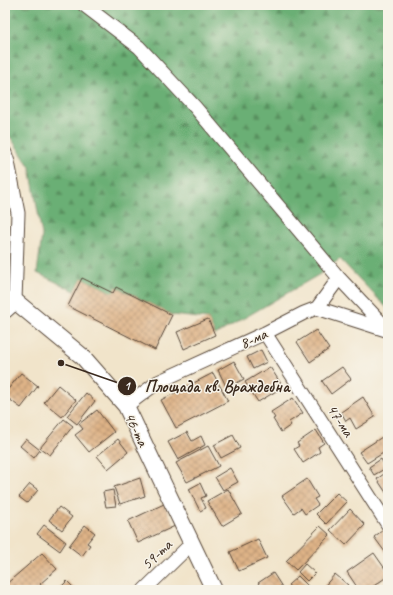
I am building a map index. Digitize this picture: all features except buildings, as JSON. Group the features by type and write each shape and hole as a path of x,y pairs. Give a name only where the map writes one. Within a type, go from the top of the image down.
{"street":[{"path":"84,5 139,47 194,107 339,278 388,330"},
{"path":"5,153 18,213 8,301"},
{"path":"339,278 317,308 388,330"},
{"name":"46-та","path":"8,301 83,358 126,406 214,590"},
{"name":"8-ма","path":"126,406 158,382 317,308"},
{"name":"47-ма","path":"266,333 388,525"},
{"name":"59-та","path":"144,590 192,543"}],"green space":[{"path":"5,5 388,5 388,309 340,259 320,274 215,335 208,319 172,315 117,287 113,293 82,278 75,291 37,273 42,235 30,167 5,129"}],"place":[{"name":"Площада кв. Враждебна","path":"61,363"}]}
